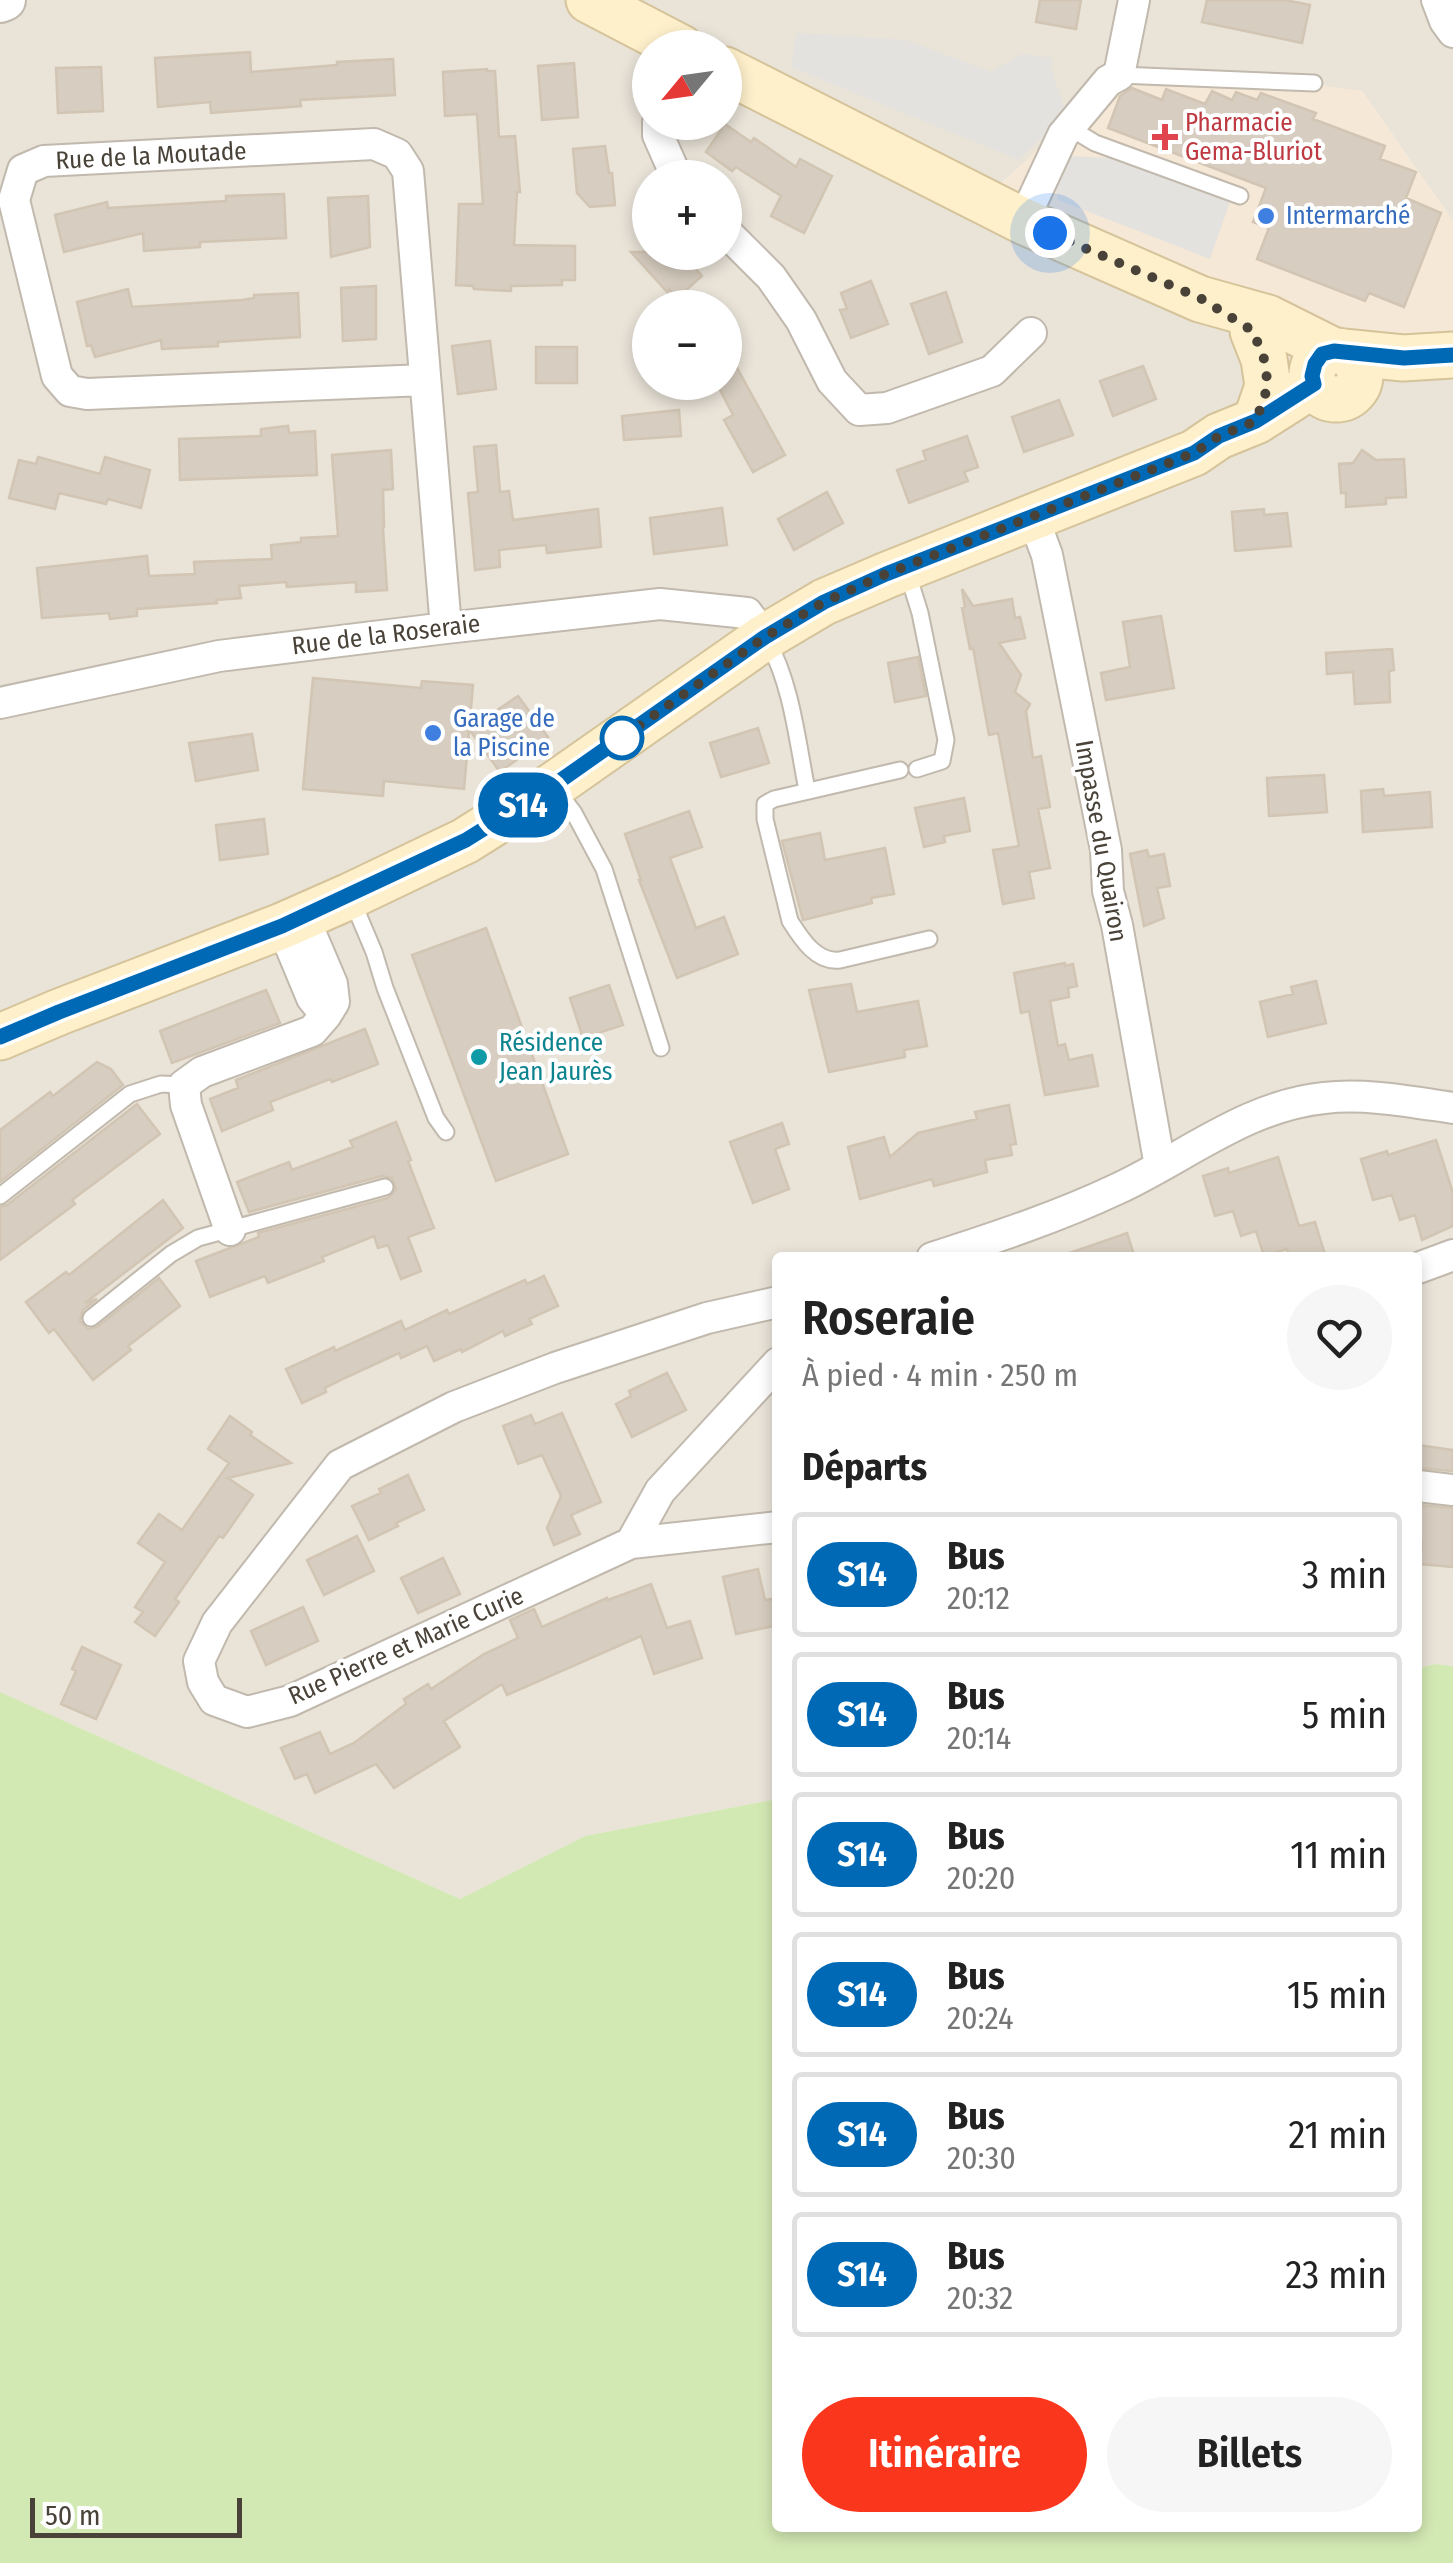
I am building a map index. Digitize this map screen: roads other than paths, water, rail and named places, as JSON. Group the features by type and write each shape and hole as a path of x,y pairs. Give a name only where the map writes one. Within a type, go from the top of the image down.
{"main road":[{"path":"589,0 644,30"},
{"path":"742,79 1023,221 1200,298 1268,318 1331,374"},
{"path":"1200,298 1331,374 1417,380 1453,373"},
{"path":"1253,331 1264,359 1268,386 1256,421"},
{"path":"1194,453 1219,436 1256,421 1331,374 1404,358 1453,356"},
{"path":"0,1038 292,921 466,840 554,785 765,637 824,602 1194,453 1265,436 1298,418 1331,374"}],"street":[{"path":"1023,221 1056,146 1108,81 1119,74 1134,0"},
{"path":"1436,0 1453,32"},
{"name":"Rue de la Moutade","path":"425,380 88,394 70,391 57,376 14,200 23,170 44,161 374,144 397,154 408,172 446,628"},
{"path":"742,247 772,277 801,320 832,381 858,410 888,408 992,372 1031,333"},
{"name":"Impasse du Quairon","path":"1033,517 1047,555 1106,850 1108,890 1160,1166"},
{"name":"Rue de la Roseraie","path":"0,703 219,656 660,604 747,613 765,637"},
{"path":"230,1230 186,1105 184,1086 202,1072 312,1031 326,1015 312,998 292,921"},
{"path":"949,1252 1117,1189 1217,1132 1266,1112 1324,1098 1393,1099 1453,1108"},
{"path":"1422,1267 1453,1255"},
{"name":"Rue Pierre et Marie Curie","path":"772,1303 707,1318 555,1368 454,1407 340,1465 217,1623 199,1661 204,1682 214,1700 247,1712 290,1701 632,1543 772,1528"},
{"path":"632,1543 660,1491 772,1370"},
{"path":"1422,1486 1453,1490"}],"lane":[{"path":"1119,74 1314,82"},
{"path":"1070,128 1096,142 1240,196"},
{"path":"906,567 920,613 946,740 942,761 774,798 765,804 765,819 790,922 818,955 828,962 928,938"},
{"path":"765,637 785,681 807,790"},
{"path":"554,785 604,869 662,1048"},
{"path":"350,896 436,1118 446,1132"},
{"path":"0,1196 130,1094 160,1084 184,1086"},
{"path":"91,1318 171,1254 198,1238 385,1187"}],"place":[{"name":"Pharmacie Gema-Bluriot","path":"1165,137"},
{"name":"Intermarché","path":"1266,216"},
{"name":"Garage de la Piscine","path":"433,733"},
{"name":"Résidence Jean Jaurès","path":"479,1057"}]}
